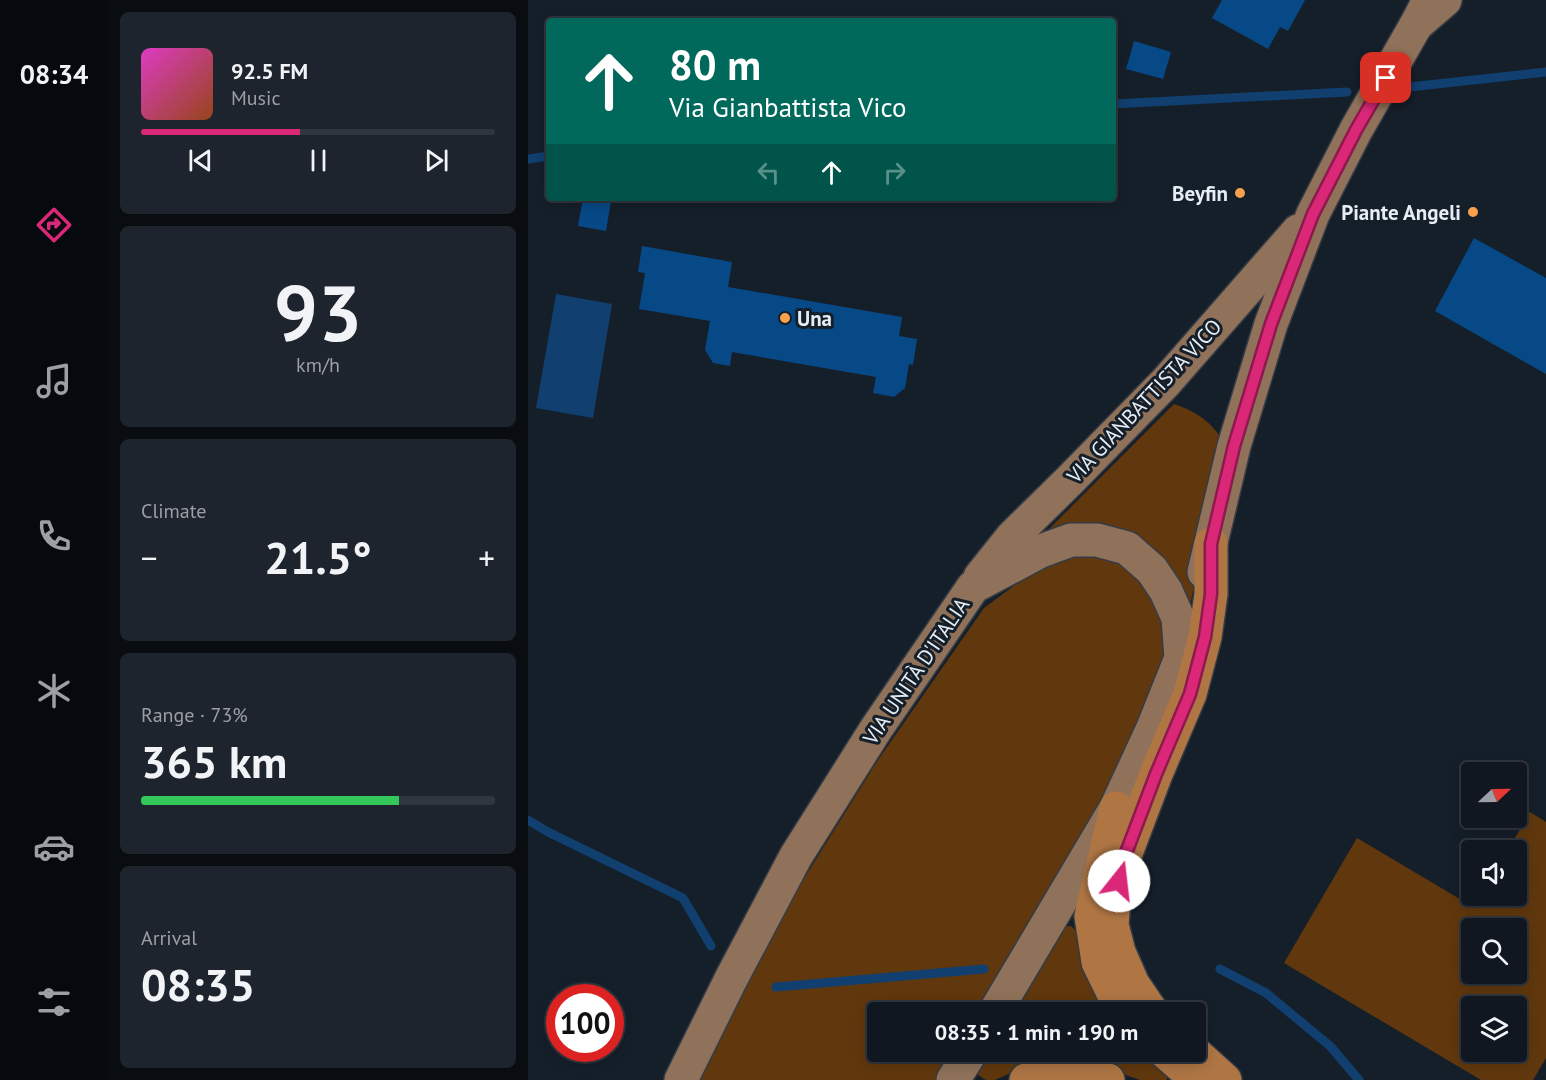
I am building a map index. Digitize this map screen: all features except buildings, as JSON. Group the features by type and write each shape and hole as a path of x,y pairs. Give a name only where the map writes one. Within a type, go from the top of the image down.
{"highway":[{"path":"1145,1002 1133,984 1119,952 1113,925 1114,901 1123,861 1190,694 1205,637 1211,594 1211,544"},
{"path":"1116,808 1091,916 1098,962 1118,1002"},
{"path":"1176,1062 1197,1080"},
{"path":"1205,1062 1225,1080"},
{"path":"1026,1080 1042,1074 1108,1080"}],"main road":[{"name":"VIA GIANBATTISTA VICO","path":"1181,658 1234,446 1271,324 1313,214 1356,130 1422,12 1445,0"},
{"name":"VIA GIANBATTISTA VICO","path":"973,586 1011,537 1166,382 1313,214"},
{"name":"VIA UNITÀ D'ITALIA","path":"681,1080 796,856 876,729 973,586 1041,551 1071,540 1097,540 1127,548 1152,570 1166,591 1178,618 1181,658 1153,728 1116,808 1001,1002"},
{"path":"953,1080 964,1062"}],"shaded area":[{"path":"1174,404 1201,417 1222,439 1186,627 1161,570 1035,543"},
{"path":"1087,553 1117,559 1153,593 1164,621 1166,653 1124,752 1090,823 984,1002 867,1002 867,1062 949,1062 937,1080 696,1080 793,896 878,760 984,608 1015,585 1064,557"},
{"path":"1530,812 1546,822 1546,1058 1533,1080 1481,1080 1284,963 1357,838 1461,900 1461,906 1475,908 1476,906 1527,906 1527,840 1514,840 1521,828 1527,828 1527,817"},
{"path":"1071,926 1084,939 1110,1002 1009,1002 1055,927"},
{"path":"1155,1062 1167,1074 1167,1080 1140,1080 1123,1074 1034,1067 995,1080 986,1080 978,1075 973,1063"}],"water":[{"path":"556,294 612,304 593,418 536,408"}],"waterway":[{"path":"1400,88 1546,72"},
{"path":"1116,104 1347,92"},
{"path":"528,159 546,156"},
{"path":"528,820 683,898 711,946"},
{"path":"776,987 984,969"},
{"path":"1220,969 1266,993 1330,1046 1359,1080"}],"place":[{"name":"Beyfin","path":"1240,193"},
{"name":"Piante Angeli","path":"1473,212"},
{"name":"Una","path":"785,318"}],"route":[{"path":"1119,881 1123,861 1156,774 1190,694 1205,637 1211,594 1211,544 1234,446 1271,324 1313,214 1356,130 1386,78"}]}
